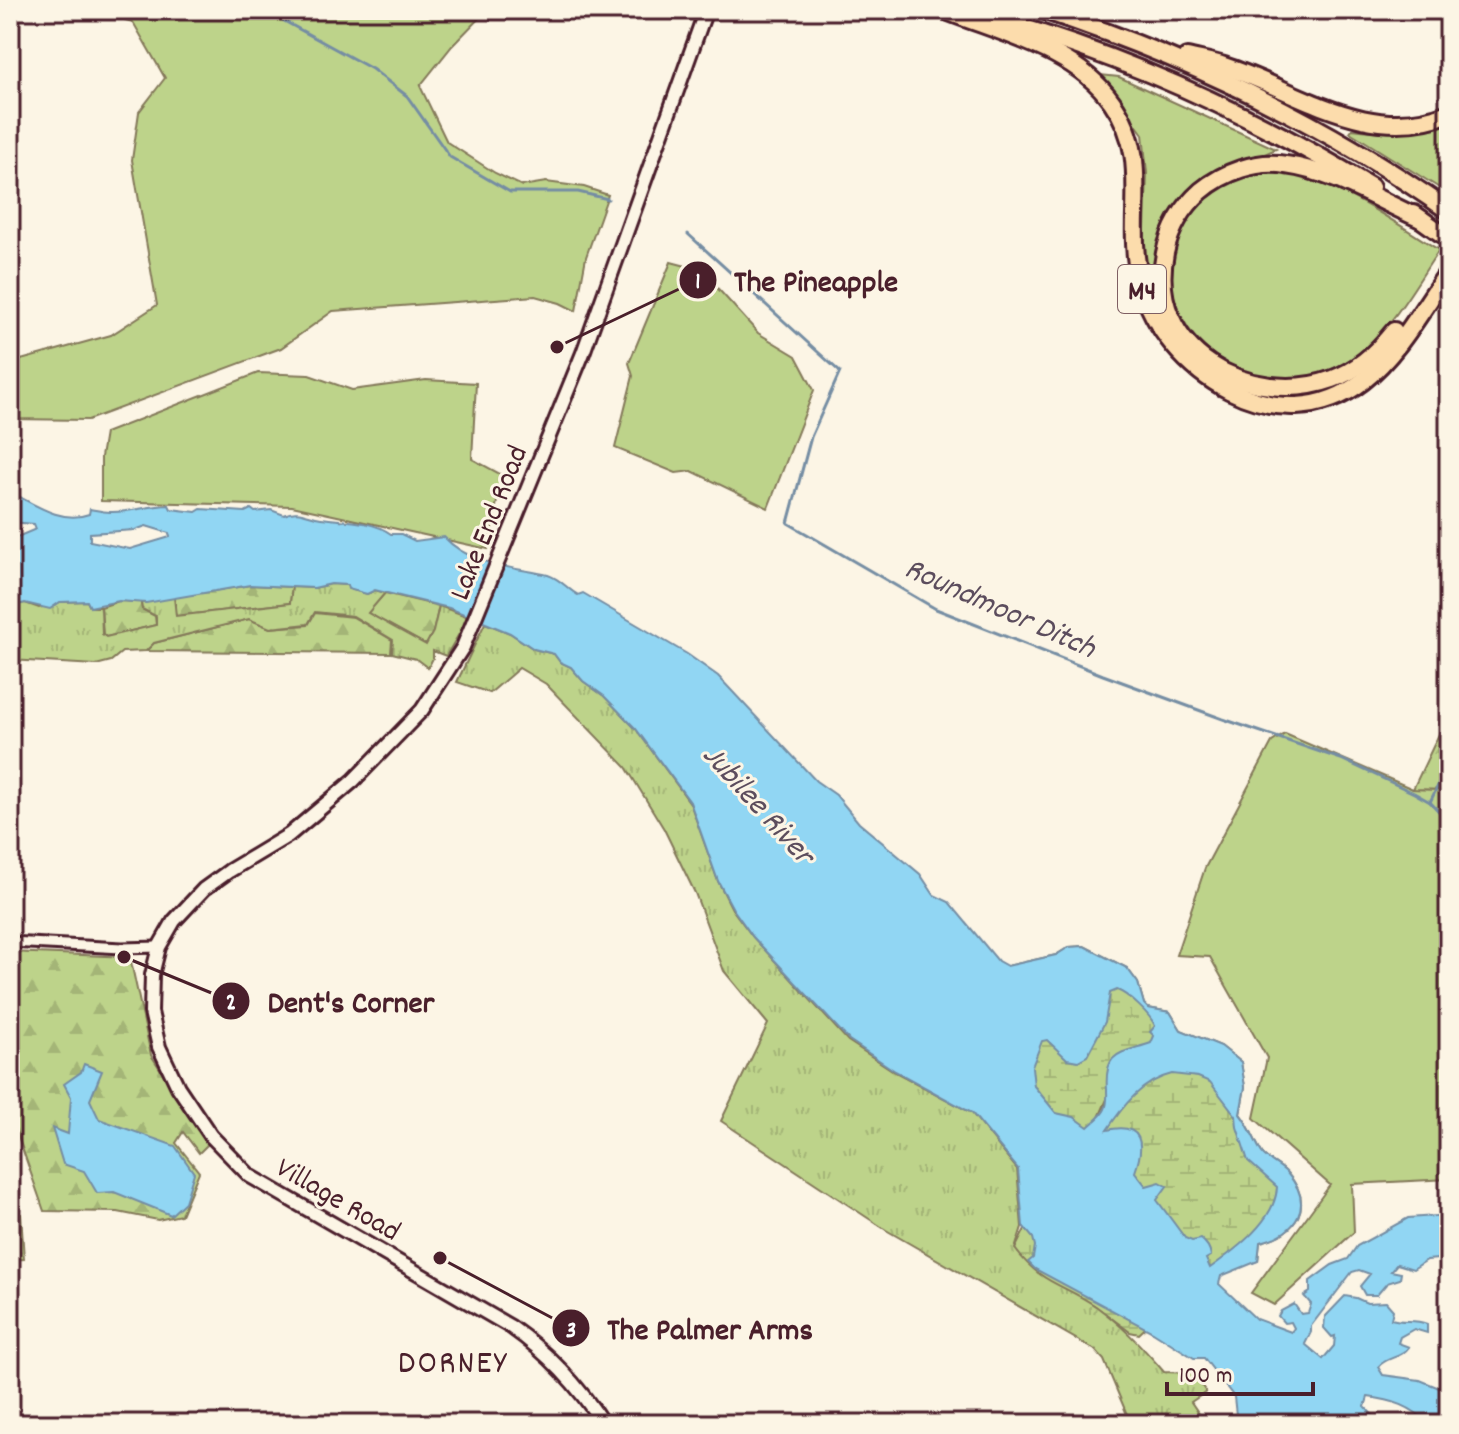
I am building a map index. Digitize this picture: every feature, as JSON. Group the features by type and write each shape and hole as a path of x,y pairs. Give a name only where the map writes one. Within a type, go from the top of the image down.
{"highway":[{"name":"M4","path":"944,10 1068,61 1090,77 1113,103 1128,131 1137,165 1135,252 1143,293 1160,328 1175,349 1220,386 1257,401 1283,405 1307,403 1343,393 1377,367 1427,294 1449,255"},
{"name":"M4","path":"963,10 1077,46 1199,95 1322,158 1449,239"},
{"path":"1043,10 1131,42 1293,115 1368,158 1449,211"},
{"path":"1131,42 1225,66 1348,117 1395,122 1420,121 1449,113"},
{"name":"M4","path":"1421,219 1309,170 1283,164 1259,164 1221,178 1189,204 1170,238 1163,272 1170,313 1178,331 1195,353 1213,367 1257,384 1283,388 1305,386 1332,379 1364,362 1449,271"}],"main road":[{"name":"Lake End Road","path":"159,947 174,921 204,889 289,835 384,751 422,710 448,672 473,628 583,353 706,10"},
{"name":"Village Road","path":"159,947 152,975 151,1012 159,1047 178,1087 211,1136 250,1176 467,1299 538,1346 562,1370 603,1424"}],"street":[{"path":"10,942 159,947"}],"green space":[{"path":"120,10 487,10 452,46 420,86 447,142 495,173 522,186 546,182 584,187 608,195 586,257 576,311 535,296 333,311 281,348 88,420 10,419 10,363 111,335 157,305 132,160 139,112 165,78 133,22 125,20"},
{"path":"1100,75 1119,77 1276,149 1201,182 1153,291 1144,257 1147,173 1143,134"},
{"path":"1449,123 1449,194 1350,132 1352,129 1413,131"},
{"path":"1271,171 1317,181 1338,190 1439,250 1402,306 1370,344 1357,355 1327,371 1305,376 1271,377 1237,368 1209,351 1189,328 1175,301 1171,272 1175,242 1189,214 1221,186 1242,177"},
{"path":"671,262 701,270 758,333 796,356 814,390 768,508 692,471 676,473 615,448 633,376 629,363"},
{"path":"258,373 309,375 352,390 426,380 476,383 472,459 502,475 488,549 292,506 101,501 101,457 105,433"},
{"path":"331,584 347,585 349,589 367,594 375,590 385,593 368,613 426,645 433,632 439,606 469,617 446,656 433,651 428,668 416,659 392,653 393,640 353,616 315,612 308,624 270,628 249,619 154,643 146,651 122,652 111,661 96,665 10,660 10,607 25,603 39,608 60,602 87,601 90,607 101,607 102,634 106,637 156,625 156,616 142,609 141,603 174,597 176,616 290,603 292,587 314,588"},
{"path":"250,585 292,587 290,603 175,616 175,597"},
{"path":"385,593 439,606 433,632 426,645 367,613"},
{"path":"119,601 141,602 142,609 155,616 156,625 106,637 103,634 101,607"},
{"path":"315,613 353,617 392,640 391,653 146,651 154,643 249,619 270,628 308,625"},
{"path":"485,623 510,633 534,649 554,654 604,696 636,729 690,803 718,881 732,909 753,937 848,1041 895,1072 972,1113 1017,1169 1022,1227 1015,1249 1044,1277 1106,1314 1164,1372 1193,1373 1206,1392 1191,1402 1206,1424 1131,1424 1104,1360 1095,1350 886,1230 721,1121 768,1024 724,971 695,893 664,829 626,767 546,684 519,668 490,693 457,682"},
{"path":"1449,713 1449,790 1413,789"},
{"path":"1285,734 1413,789 1449,790 1449,1179 1352,1184 1354,1232 1274,1305 1251,1293 1330,1185 1254,1118 1267,1058 1210,957 1176,955 1205,868 1272,742"},
{"path":"1084,946 1127,968 1138,983 1148,1008 1170,1012 1181,1030 1221,1046 1241,1062 1245,1087 1240,1114 1262,1153 1287,1173 1295,1185 1301,1206 1293,1225 1260,1242 1258,1261 1207,1271 1181,1245 1096,1137 1111,1090 1094,1129 1086,1131 1058,1117 1026,1086 1007,966 1056,955 1069,947"},
{"path":"10,952 130,957 151,1055 209,1143 199,1153 183,1132 176,1143 199,1172 181,1215 158,1220 118,1212 44,1211 10,1113"},
{"path":"21,1214 24,1259 10,1260 10,1215"},
{"path":"1026,1227 1155,1319 1139,1334 1130,1332 1094,1305 1044,1279 1027,1266 1015,1249"}],"water":[{"name":"Jubilee River","path":"18,496 52,513 70,517 89,514 90,509 117,512 169,505 171,509 196,512 201,509 271,510 284,515 298,512 366,524 415,541 444,537 455,547 480,560 553,577 578,595 583,593 687,654 718,676 816,781 836,795 859,823 920,874 934,895 949,902 998,961 1007,966 1056,955 1069,947 1084,946 1127,968 1138,983 1148,1008 1170,1012 1181,1030 1221,1046 1241,1062 1245,1087 1240,1114 1262,1153 1284,1170 1295,1185 1301,1206 1293,1225 1260,1242 1258,1261 1221,1276 1219,1284 1256,1319 1291,1332 1294,1328 1291,1322 1284,1323 1278,1316 1281,1311 1294,1304 1301,1314 1308,1313 1311,1304 1304,1296 1310,1292 1310,1281 1332,1265 1348,1259 1357,1246 1408,1218 1449,1215 1449,1258 1427,1260 1413,1269 1397,1264 1391,1271 1401,1273 1400,1279 1387,1283 1377,1295 1365,1295 1360,1286 1370,1274 1359,1270 1352,1272 1311,1326 1305,1344 1323,1359 1334,1346 1335,1336 1332,1337 1324,1328 1325,1317 1345,1296 1367,1303 1386,1302 1393,1310 1391,1319 1427,1324 1427,1333 1414,1329 1400,1337 1398,1343 1409,1347 1378,1367 1383,1375 1420,1380 1449,1392 1449,1424 1429,1424 1401,1405 1368,1397 1365,1407 1381,1424 1237,1424 1234,1397 1204,1358 1194,1358 1153,1332 1035,1269 1028,1262 1033,1258 1035,1246 1033,1238 1023,1226 1018,1169 972,1113 895,1071 849,1040 753,937 718,881 690,802 636,729 604,696 554,654 534,649 510,633 449,608 375,590 367,594 348,589 347,585 331,584 314,588 250,585 146,603 119,601 90,607 87,601 60,602 50,609 25,603 10,607 10,540 36,529 34,524 10,522 10,497","holes":["146,526 169,533 170,537 130,549 90,541 90,533 135,530","1117,990 1139,1005 1155,1026 1150,1032 1154,1036 1151,1043 1122,1052 1111,1061 1106,1107 1088,1127 1074,1117 1056,1113 1034,1086 1032,1067 1042,1041 1047,1040 1067,1059 1078,1061 1087,1056 1105,1022 1110,993","1172,1074 1198,1077 1210,1082 1236,1116 1248,1161 1277,1187 1270,1211 1262,1222 1242,1243 1210,1268 1206,1259 1211,1256 1207,1244 1201,1239 1192,1241 1185,1238 1157,1200 1167,1186 1160,1182 1146,1186 1135,1172 1140,1144 1134,1132 1119,1128 1107,1130 1142,1088"]},
{"path":"84,1064 102,1071 90,1100 99,1119 175,1146 194,1173 185,1202 171,1215 114,1192 97,1193 84,1171 63,1164 52,1128 68,1134 71,1097 64,1084 81,1072"}],"waterway":[{"name":"Roundmoor Ditch","path":"264,10 372,69 407,96 450,157 510,192 578,192 608,199"},
{"name":"Roundmoor Ditch","path":"688,234 840,372 811,437 788,523 936,609 1103,675 1341,759 1430,802 1449,822"},
{"path":"1430,802 1449,763"}],"place":[{"name":"The Pineapple","path":"557,347"},
{"name":"Dent's Corner","path":"124,957"},
{"name":"The Palmer Arms","path":"440,1258"}],"district":[{"name":"DORNEY","path":"453,1360"}]}
